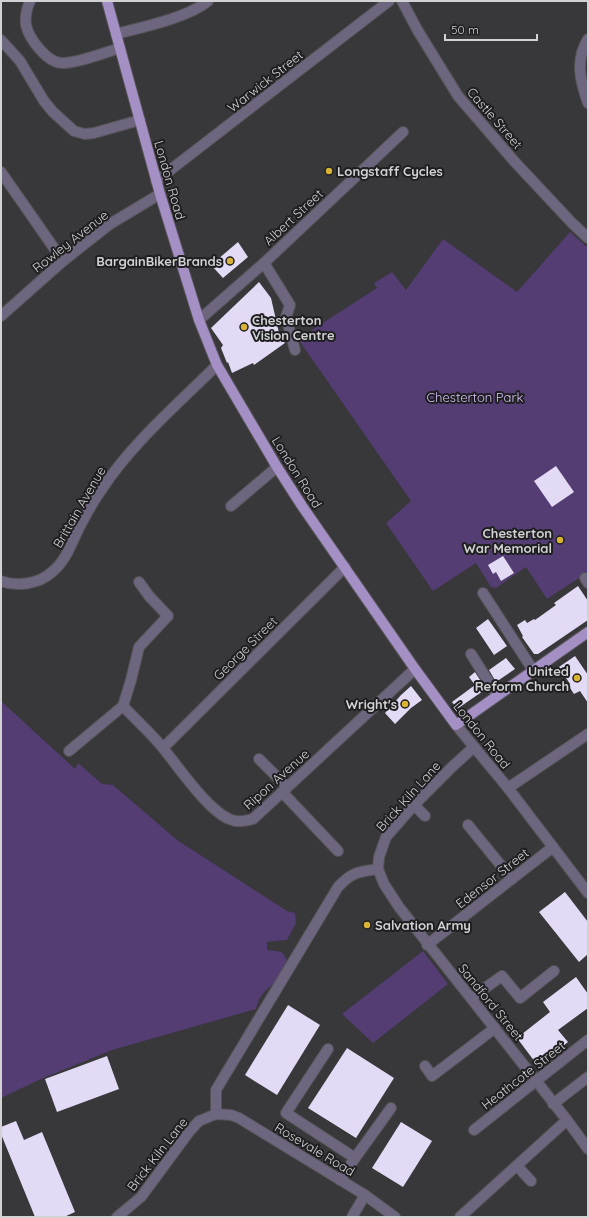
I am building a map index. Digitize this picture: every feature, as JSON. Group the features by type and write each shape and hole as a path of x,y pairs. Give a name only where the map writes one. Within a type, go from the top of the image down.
{"main road":[{"name":"London Road","path":"107,1 156,181 199,320 218,365 277,467 302,506 415,669 456,725"},
{"path":"456,725 588,632"}],"street":[{"path":"30,1 26,13 28,32 39,48 56,63 72,62 120,48"},
{"path":"116,34 186,14 202,6 208,1"},
{"name":"Warwick Street","path":"156,181 389,1"},
{"name":"Castle Street","path":"402,1 418,31 458,96 519,166 588,238"},
{"path":"588,39 579,62 582,85 588,103"},
{"path":"1,40 20,61 44,101 53,112 74,131 85,134 94,133 140,120"},
{"name":"Albert Street","path":"199,320 264,263 403,132"},
{"path":"1,172 63,261"},
{"name":"Rowley Avenue","path":"1,316 63,261 110,224 160,194"},
{"path":"264,263 290,305 286,317 294,350"},
{"name":"Brittain Avenue","path":"1,581 20,584 38,582 52,572 64,560 80,527 102,489 126,456 218,365"},
{"path":"231,506 277,467"},
{"name":"George Street","path":"162,748 345,567"},
{"path":"69,751 123,706 139,646 168,616 139,582"},
{"path":"483,593 533,670"},
{"path":"471,654 497,695"},
{"name":"Ripon Avenue","path":"123,706 162,748 216,811 230,820 242,822 253,819 415,669"},
{"name":"London Road","path":"456,725 508,788 588,893"},
{"path":"508,788 588,734"},
{"name":"Brick Kiln Lane","path":"378,869 379,857 386,837 414,805 474,747"},
{"path":"259,759 338,851"},
{"path":"414,805 425,816"},
{"path":"468,825 512,879"},
{"name":"Edensor Street","path":"427,945 553,847"},
{"path":"216,1114 216,1090 338,887 347,877 360,872 378,869"},
{"name":"Sandford Street","path":"378,869 384,884 427,945 495,1028 588,1149"},
{"path":"471,998 502,976 520,998 554,971"},
{"path":"425,1066 432,1076 495,1028"},
{"name":"Heathcote Street","path":"474,1130 588,1040"},
{"path":"328,1049 286,1113 355,1158"},
{"path":"554,1104 588,1077"},
{"path":"340,1180 391,1108"},
{"name":"Brick Kiln Lane","path":"117,1217 141,1197 189,1132 199,1121 216,1114"},
{"name":"Rosevale Road","path":"216,1114 231,1115 239,1118 366,1195 395,1217"},
{"path":"460,1217 567,1120"},
{"path":"517,1166 531,1181"},
{"path":"352,1217 366,1195"}],"green space":[{"name":"Chesterton Park","path":"570,232 588,248 588,572 547,599 526,567 496,588 491,587 476,563 433,591 386,523 411,501 298,339 377,288 374,283 392,272 406,290 443,239 517,292"},
{"path":"1,701 75,769 78,763 102,784 113,785 177,840 287,911 295,913 296,923 287,940 267,942 267,950 282,952 287,960 278,979 261,996 256,1009 112,1050 41,1079 1,1098"},
{"path":"423,951 448,984 373,1043 342,1014"}],"building":[{"name":"BargainBikerBrands","path":"238,242 248,257 223,278 211,265"},
{"name":"Chesterton Vision Centre","path":"259,282 271,298 279,333 282,335 280,338 285,343 254,365 253,363 232,373 221,348 223,345 211,328"},
{"path":"556,466 574,492 552,507 534,481"},
{"path":"503,556 514,573 501,581 496,572 493,574 488,565"},
{"path":"578,586 588,601 588,620 538,654 534,654 522,637 523,636 517,625 525,620 527,623 534,619 535,620 556,605 554,603"},
{"path":"488,619 507,646 494,655 476,628"},
{"name":"United Reform Church","path":"575,656 588,675 588,703 580,691 574,694 568,685 570,684 559,667"},
{"path":"506,658 515,669 496,682 489,670"},
{"path":"475,672 486,689 457,709 452,702 475,685 469,677"},
{"name":"Wright's","path":"411,686 422,700 411,708 395,724 385,713"},
{"path":"565,892 588,922 588,954 579,962 539,912"},
{"path":"576,977 588,994 588,1008 558,1030 568,1042 538,1066 517,1038 550,1012 543,1002"},
{"path":"288,1005 320,1025 277,1095 245,1075"},
{"path":"347,1048 394,1078 356,1138 308,1108"},
{"path":"107,1056 119,1089 57,1112 45,1079"},
{"path":"16,1121 24,1140 42,1132 75,1212 64,1217 35,1217 1,1134 1,1127"},
{"path":"401,1122 432,1141 403,1187 372,1168"}],"place":[{"name":"Longstaff Cycles","path":"329,171"},
{"name":"BargainBikerBrands","path":"230,261"},
{"name":"Chesterton Vision Centre","path":"244,327"},
{"name":"Chesterton War Memorial","path":"560,540"},
{"name":"United Reform Church","path":"577,678"},
{"name":"Wright's","path":"405,704"},
{"name":"Salvation Army","path":"367,925"}]}
